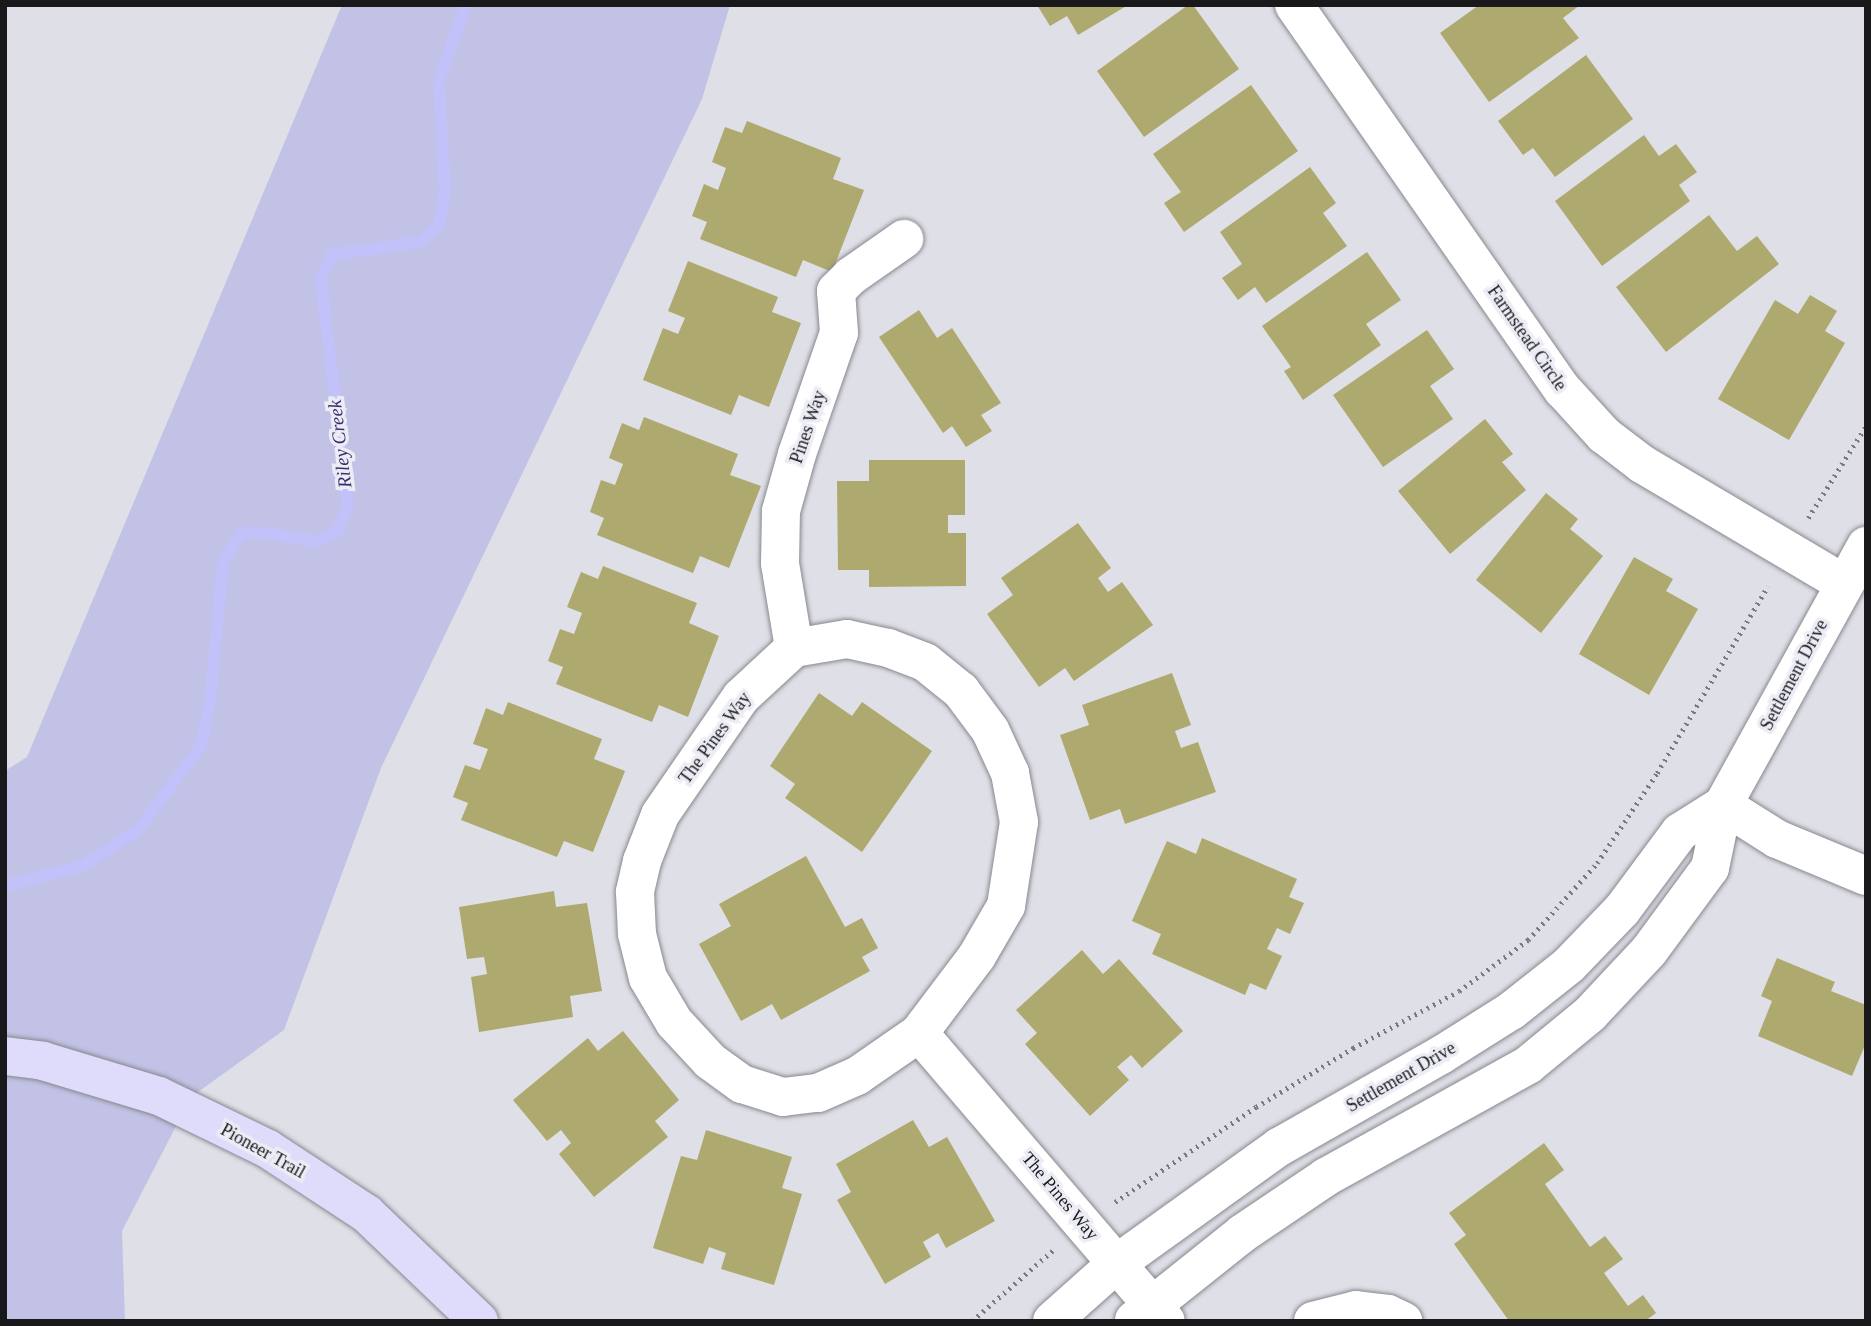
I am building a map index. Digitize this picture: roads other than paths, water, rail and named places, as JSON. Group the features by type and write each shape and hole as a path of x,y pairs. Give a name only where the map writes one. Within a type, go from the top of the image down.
{"main road":[{"name":"Pioneer Trail","path":"5,1056 43,1061 159,1096 268,1149 367,1214 479,1321"}],"street":[{"name":"Farmstead Circle","path":"1294,5 1563,390 1604,435 1642,464 1786,552 1843,583"},
{"name":"Pines Way","path":"794,649 780,563 781,511 797,454 839,333 836,291 851,276 904,239"},
{"name":"Settlement Drive","path":"1150,1315 1243,1233 1326,1177 1528,1065 1590,1014 1649,951 1710,868 1723,805 1843,583 1866,546"},
{"name":"The Pines Way","path":"847,639 888,648 925,662 961,691 989,730 1010,773 1019,822 1006,906 977,956 919,1033 857,1076 818,1093 783,1097 742,1084 710,1061 674,1022 648,978 637,934 635,892 642,861 660,815 741,698 794,649 847,639"},
{"name":"Settlement Drive","path":"1052,1321 1116,1264 1279,1147 1511,1012 1569,965 1622,910 1680,832 1723,805"},
{"path":"1723,805 1777,839 1866,876"},
{"name":"The Pines Way","path":"919,1033 1084,1223 1116,1264 1150,1315"},
{"path":"1313,1321 1356,1310 1388,1314 1403,1321"}],"waterway":[{"name":"Riley Creek","path":"5,886 82,866 138,830 201,746 210,702 223,562 241,533 268,533 316,542 337,532 348,506 321,279 331,255 421,242 439,225 445,192 439,80 466,5"}]}
